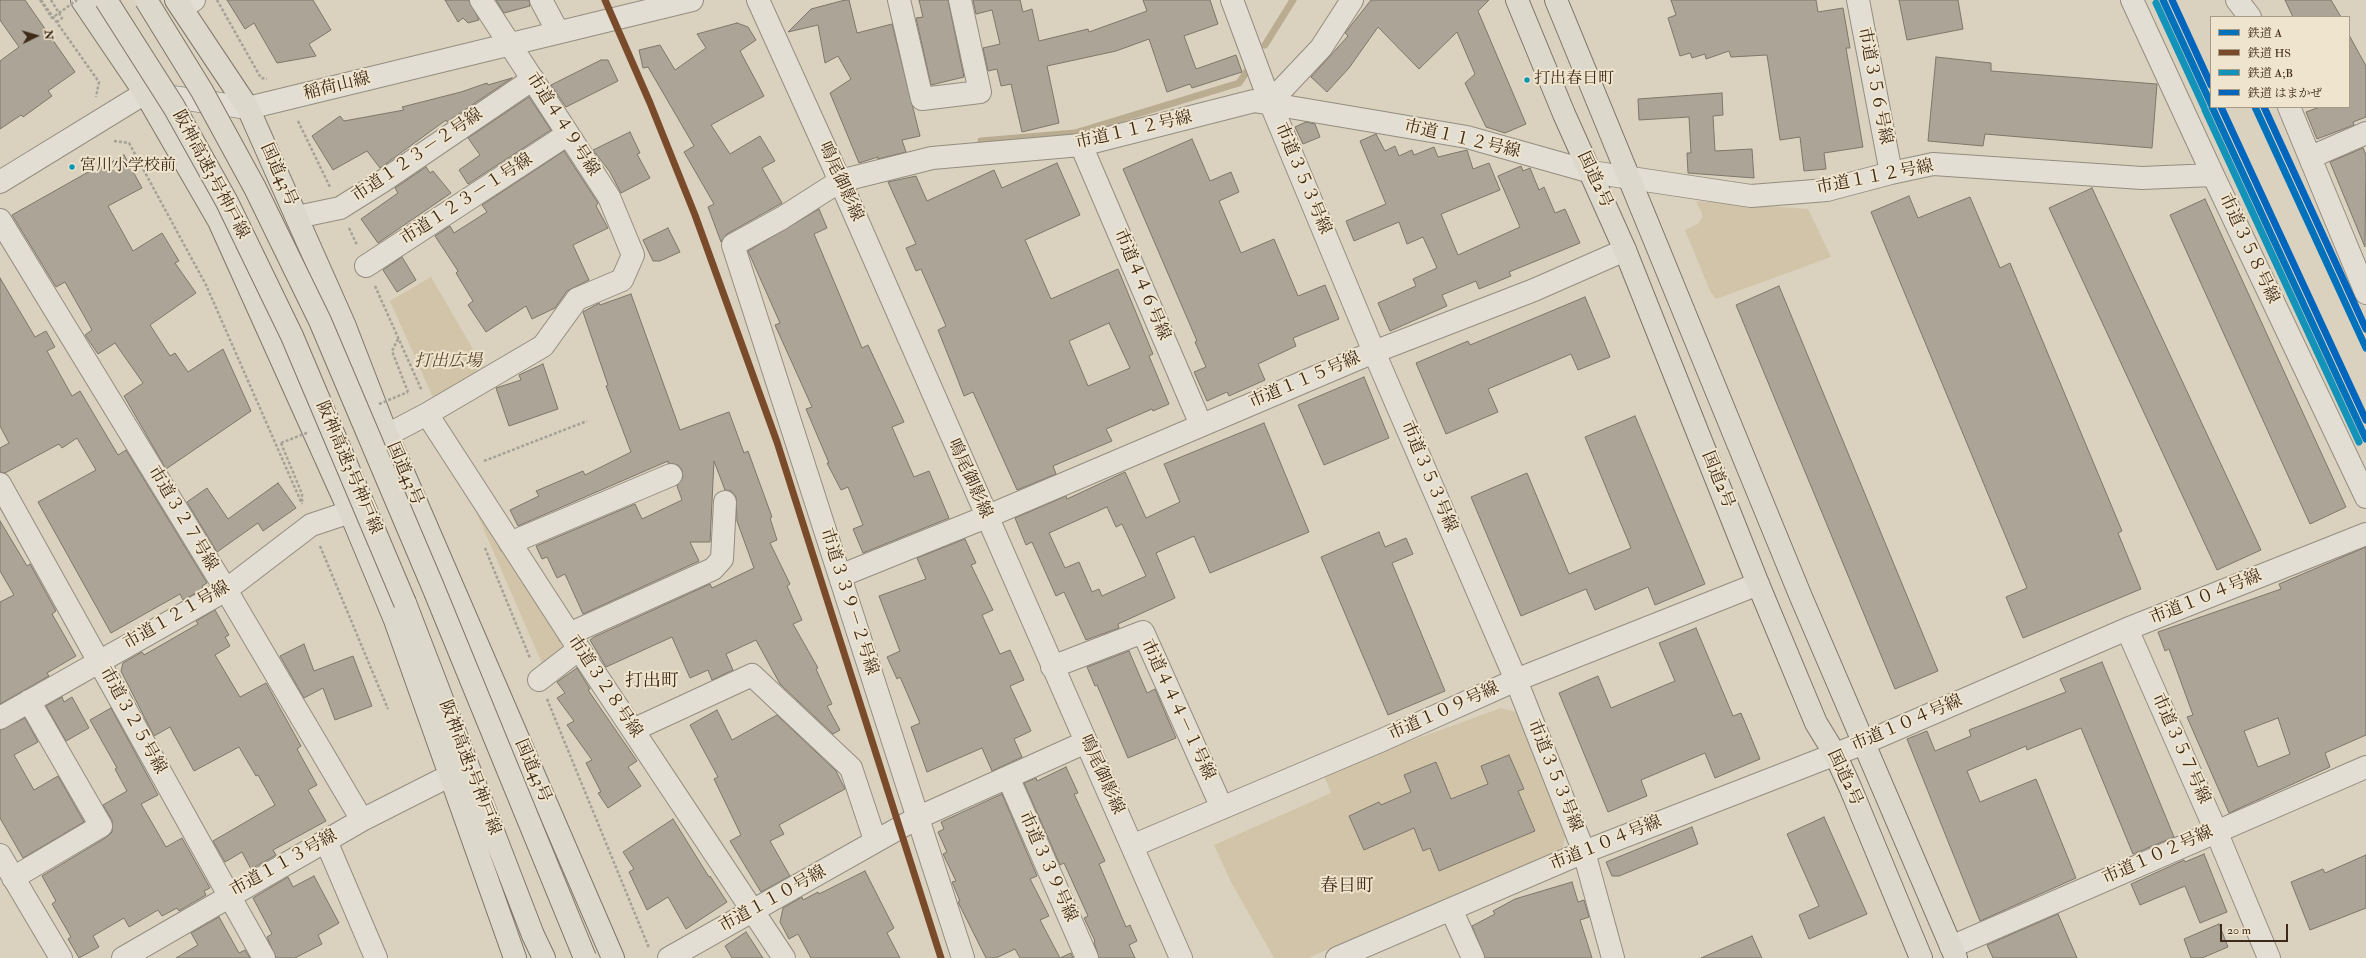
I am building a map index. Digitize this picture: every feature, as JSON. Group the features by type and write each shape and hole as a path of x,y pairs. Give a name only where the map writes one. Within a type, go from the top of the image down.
{"highway":[{"path":"82,0 145,93 219,221 350,512 395,620 449,776 515,958"},
{"name":"阪神高速3号神戸線","path":"106,0 174,107 227,202 292,336 405,603 544,958"},
{"name":"阪神高速3号神戸線","path":"146,0 202,91 255,188 320,321 433,587 586,958"},
{"name":"国道2号","path":"1517,0 1564,114 1625,250 1758,584 1816,723 1835,754 1920,958"},
{"name":"国道2号","path":"1556,0 1800,596 1953,952"},
{"name":"国道43号","path":"184,3 248,108 297,217 344,324 387,435 613,958"}],"street":[{"name":"市道４４９号線","path":"427,414 543,346 577,299 622,280 633,255 609,197 481,0"},
{"path":"542,0 558,32"},
{"name":"稲荷山線","path":"145,93 248,108 692,0"},
{"name":"鳴尾御影線","path":"758,0 840,182 1181,958"},
{"path":"899,0 922,98 980,92 960,0"},
{"name":"市道３５３号線","path":"1232,0 1270,102 1374,352 1516,680 1584,852 1613,958"},
{"path":"1270,102 1321,48 1352,0"},
{"name":"市道３５６号線","path":"1858,0 1890,173"},
{"name":"市道３５８号線","path":"2132,0 2213,175 2366,497"},
{"path":"2237,0 2249,16"},
{"name":"市道１２３－２号線","path":"297,217 340,208 383,181 533,79"},
{"path":"0,182 145,93"},
{"name":"市道１１２号線","path":"733,246 840,182 932,158 1080,145 1254,101 1270,102 1467,137 1591,172 1751,196 1827,190 1890,173 1933,164 2142,178 2213,175"},
{"path":"2289,108 2366,293"},
{"path":"2311,157 2366,133"},
{"name":"市道１２３－１号線","path":"366,266 568,134"},
{"name":"市道４４６号線","path":"1080,145 1201,426"},
{"name":"市道３２７号線","path":"0,220 226,590 362,820"},
{"name":"市道３３９－２号線","path":"733,246 963,958"},
{"name":"市道１１５号線","path":"840,576 986,517 1374,352 1534,290 1625,250"},
{"path":"387,435 427,414"},
{"name":"市道３２８号線","path":"427,414 574,641 754,909 784,958"},
{"path":"510,543 671,475"},
{"name":"市道３２５号線","path":"0,484 264,958"},
{"path":"539,680 574,641 713,569 722,559 725,502"},
{"name":"市道１２１号線","path":"0,718 226,590 311,525 350,512"},
{"name":"市道１０４号線","path":"1337,958 1584,852 1864,743 2128,629 2366,534"},
{"name":"市道１０９号線","path":"1132,846 1380,741 1516,680 1758,584"},
{"name":"市道３５７号線","path":"2128,629 2216,830 2269,958"},
{"name":"市道４４４－１号線","path":"1052,667 1143,632 1222,808"},
{"path":"633,730 752,675 851,768 876,840"},
{"path":"13,878 101,826 29,701"},
{"path":"917,818 1086,742"},
{"name":"市道１０２号線","path":"1953,952 2216,830 2366,767"},
{"name":"市道１１３号線","path":"123,958 229,895 362,820 449,776"},
{"name":"市道３３９号線","path":"1008,777 1087,958"},
{"name":"市道１１０号線","path":"660,954 754,909 840,863 876,840 917,818"},
{"path":"326,841 376,958"},
{"path":"0,855 61,958"},
{"path":"1452,909 1473,958"}],"path":[{"path":"40,0 52,18 77,0"},
{"path":"40,0 99,82 95,102"},
{"path":"51,0 62,18 56,22"},
{"path":"217,0 261,78 273,80"},
{"path":"114,141 129,143 206,285 302,504 388,709"},
{"path":"398,338 392,351 408,392"},
{"path":"463,469 587,421"},
{"path":"281,443 302,494 302,504"},
{"path":"482,542 539,680 660,954"}],"green space":[{"path":"1696,201 1808,209 1831,257 1716,299 1710,291 1685,230 1698,224 1702,218 1702,213"},
{"name":"打出広場","path":"431,277 487,373 435,402 390,301"},
{"path":"480,510 570,644 544,668 477,514"},
{"path":"1501,708 1516,712 1566,830 1563,848 1308,958 1274,958 1231,882 1214,845 1331,793 1323,773"}],"building":[{"path":"0,0 25,0 75,72 48,91 52,96 23,117 21,115 0,129 0,61 19,47 0,20"},
{"path":"227,0 313,0 331,30 309,44 316,56 277,63 254,23 245,29"},
{"path":"445,0 469,0 479,20 468,23 463,18 458,22"},
{"path":"496,0 529,0 530,6 504,13"},
{"path":"849,0 857,33 892,24 920,136 902,140 906,152 878,159 878,157 859,163 830,93 851,79 838,56 825,63 818,25 788,32 811,9"},
{"path":"919,0 948,0 964,77 931,85 916,18 923,17"},
{"path":"973,0 1020,0 1023,12 1032,9 1039,41 1088,29 1089,32 1147,11 1143,0 1210,0 1218,24 1184,36 1196,69 1236,55 1242,72 1192,88 1190,84 1167,92 1149,39 1116,51 1047,66 1059,123 1022,132 1011,84 1001,86 997,69 988,71 983,48 1000,44 992,10 976,14"},
{"path":"1371,0 1489,0 1478,11 1526,124 1505,133 1486,127 1465,83 1475,74 1457,32 1419,69 1378,27 1349,68 1327,92 1311,77 1348,36 1345,33"},
{"path":"1671,0 1816,0 1818,12 1843,8 1850,48 1846,48 1863,147 1824,153 1826,169 1804,171 1800,137 1780,140 1767,55 1731,57 1729,51 1706,59 1705,54 1692,58 1690,53 1680,56 1668,18 1676,15"},
{"path":"1899,0 1958,0 1963,29 1907,40"},
{"path":"2285,0 2331,0 2340,16 2293,16"},
{"path":"737,23 748,27 756,40 740,51 764,96 711,125 730,154 760,136 775,161 762,168 782,203 727,234 721,242 708,207 714,204 684,152 694,146 648,67 643,68 639,50 660,45 675,70 706,48 697,34"},
{"path":"2350,37 2366,66 2366,117 2353,122 2354,125 2317,139 2306,112 2317,108 2350,108"},
{"path":"1936,57 1991,63 1991,71 2157,84 2152,148 1985,134 1983,146 1928,141"},
{"path":"601,60 608,60 618,81 566,107 551,85"},
{"path":"512,78 447,122 446,120 380,168 367,151 333,170 312,136 340,116 344,121 404,110 402,107 461,92 487,83 488,85"},
{"path":"1722,93 1723,115 1713,116 1715,151 1752,149 1754,178 1688,173 1687,153 1691,153 1689,117 1639,120 1638,99"},
{"path":"529,97 551,130 468,184 459,170 480,155 468,138"},
{"path":"1306,122 1315,124 1320,137 1303,144 1295,127"},
{"path":"630,132 640,153 637,154 650,178 621,193 610,172 593,150"},
{"path":"1376,134 1385,151 1395,146 1399,156 1412,150 1414,155 1434,147 1438,157 1467,150 1473,169 1489,163 1500,190 1441,214 1458,255 1520,227 1498,176 1521,166 1523,171 1530,168 1539,190 1544,187 1555,213 1565,209 1580,243 1509,272 1511,276 1479,289 1476,281 1442,295 1447,306 1390,331 1378,303 1416,286 1413,279 1437,268 1423,237 1407,244 1399,222 1354,241 1346,221 1386,204 1360,141"},
{"path":"1192,139 1210,181 1231,172 1239,192 1219,201 1241,253 1274,239 1298,296 1325,285 1339,319 1293,338 1296,346 1258,364 1265,380 1229,396 1227,392 1207,401 1194,372 1206,367 1195,342 1197,341 1123,169"},
{"path":"2363,148 2366,155 2365,247 2330,162"},
{"path":"564,151 598,203 596,206 608,228 573,245 589,280 567,291 555,308 532,319 526,306 486,332 468,305 473,301 456,273 458,271 435,236 450,226 454,233 487,212 482,205"},
{"path":"124,155 142,188 108,206 133,251 162,233 179,261 175,263 196,293 150,325 170,356 175,353 188,372 223,349 251,411 166,469 124,396 143,383 115,343 98,354 85,335 92,330 65,282 56,287 12,215 90,171 92,173"},
{"path":"1057,163 1080,215 1025,240 1051,299 1118,269 1153,354 1149,356 1169,404 1153,411 1152,409 1106,429 1112,441 1053,466 1056,474 1017,490 973,392 964,396 938,330 946,326 921,269 916,271 906,248 916,244 888,182 916,176 927,201 994,170 1002,188","holes":["1109,323 1130,368 1088,386 1069,341"]},
{"path":"426,167 430,173 433,171 451,193 378,243 361,219 398,193 395,188"},
{"path":"2092,188 2261,550 2217,570 2049,208"},
{"path":"1909,196 1918,218 1970,197 2000,268 2010,263 2122,531 2118,533 2141,589 2023,638 2006,597 2027,588 1871,212"},
{"path":"2205,199 2346,507 2310,524 2170,215"},
{"path":"819,209 827,228 814,234 862,348 868,345 904,422 892,427 914,477 929,471 949,518 863,553 853,529 863,525 848,487 841,490 827,463 829,463 806,409 812,407 775,325 780,323 748,251"},
{"path":"668,228 680,252 660,261 653,261 643,240"},
{"path":"402,257 416,280 397,292 383,270"},
{"path":"0,278 35,337 46,331 55,347 47,351 72,396 80,391 118,455 126,450 207,583 202,586 203,589 183,600 180,594 111,633 38,502 96,470 77,438 62,448 59,444 5,473 0,472 0,448 9,443 0,426"},
{"path":"1779,286 1938,671 1895,689 1736,305"},
{"path":"631,294 680,430 729,412 744,453 748,451 772,517 770,518 777,540 770,543 790,584 787,586 802,620 793,624 818,668 816,669 832,704 827,706 840,730 833,734 780,684 756,640 726,654 733,670 712,680 708,670 690,678 672,637 606,667 590,640 710,584 712,588 754,568 737,521 736,497 731,491 725,490 714,461 710,542 690,542 699,561 583,614 565,574 557,578 547,557 542,559 536,546 635,504 642,519 682,500 677,486 683,477 682,470 678,465 668,463 668,461 518,526 510,510 539,496 536,491 583,471 585,475 631,452 606,386 608,385 583,312 599,303 600,305"},
{"path":"1585,297 1610,357 1578,370 1571,354 1488,389 1498,412 1446,434 1416,363 1468,341 1470,345"},
{"path":"543,364 558,409 509,426 496,388 521,380 519,375"},
{"path":"1364,377 1389,438 1324,465 1298,405"},
{"path":"1635,416 1705,584 1655,605 1648,587 1595,610 1586,589 1521,616 1471,497 1527,473 1569,574 1631,548 1585,437"},
{"path":"1264,423 1309,532 1210,573 1194,536 1156,553 1175,598 1118,624 1119,628 1086,640 1064,592 1056,596 1032,542 1026,545 1015,518 1066,496 1067,499 1125,472 1146,518 1180,502 1164,464","holes":["1107,507 1116,527 1122,524 1146,576 1102,596 1099,589 1092,592 1079,562 1065,568 1049,533"]},
{"path":"278,483 296,508 263,531 258,523 217,552 187,502 207,488 228,519"},
{"path":"0,521 27,566 30,564 56,611 52,614 76,656 47,673 49,676 0,704 0,602 14,595 0,571"},
{"path":"1379,532 1385,547 1406,538 1413,554 1392,563 1445,691 1388,715 1321,557"},
{"path":"965,539 976,563 971,565 993,610 982,615 1000,654 1010,650 1024,680 1010,686 1031,731 1014,739 1022,757 992,771 982,748 927,772 911,727 920,723 900,677 897,679 887,657 900,651 879,596 926,579 917,558"},
{"path":"2366,547 2366,735 2325,753 2330,767 2229,813 2187,717 2193,715 2169,649 2165,651 2158,632 2281,589 2279,584","holes":["2278,718 2290,754 2258,767 2244,731"]},
{"path":"215,610 229,635 225,637 230,646 215,655 240,697 266,683 301,746 297,749 317,785 308,790 326,821 273,850 276,855 251,869 242,852 225,862 213,841 275,805 258,775 256,776 239,747 194,771 170,727 154,736 121,671 123,663 142,652 144,655 198,624 196,621"},
{"path":"1696,628 1733,716 1741,713 1760,759 1715,778 1705,753 1641,780 1647,796 1608,812 1559,693 1598,676 1611,708 1675,681 1659,643"},
{"path":"304,644 314,671 353,656 372,706 335,720 323,688 304,698 280,656"},
{"path":"1129,651 1147,693 1155,689 1176,738 1128,758 1097,685 1095,686 1087,667"},
{"path":"2102,662 2174,837 2133,854 2081,728 2027,750 2026,746 1967,771 1980,802 2036,779 2076,878 1980,921 1907,739 1927,731 1935,751 1971,736 1969,730 2066,692 2060,679"},
{"path":"577,668 590,689 588,690 637,761 628,767 641,786 608,808 598,793 601,792 586,763 592,760 567,725 574,721 557,698 565,693 557,682"},
{"path":"62,697 64,702 72,697 89,728 66,741 46,706"},
{"path":"111,708 158,795 141,804 166,847 182,838 210,888 204,891 206,895 179,911 177,908 162,916 158,910 129,927 124,918 93,936 99,947 79,958 68,939 71,937 52,904 56,901 42,876 107,837 112,832 112,820 103,805 127,791 115,769 117,768 90,720"},
{"path":"717,710 732,740 777,715 836,771 845,789 779,825 784,834 770,841 790,876 761,892 730,841 741,835 714,779 718,777 690,725"},
{"path":"25,718 38,742 14,755 34,790 58,776 84,822 23,858 0,818 0,730"},
{"path":"1509,755 1524,789 1518,791 1535,831 1439,871 1430,848 1423,851 1414,828 1364,850 1349,816 1379,802 1381,805 1411,792 1404,775 1436,762 1451,799 1488,784 1481,766"},
{"path":"1066,767 1078,793 1074,794 1105,861 1099,864 1126,927 1130,925 1137,941 1129,945 1135,958 1099,958 1094,942 1095,941 1084,918 1088,916 1064,863 1060,865 1024,783 1036,778 1037,781"},
{"path":"1002,794 1037,876 1030,879 1049,916 1040,920 1060,958 1020,958 1015,949 996,958 986,958 958,902 960,901 952,882 956,881 943,854 947,852 938,832 944,829 941,822"},
{"path":"1824,817 1867,914 1809,939 1799,915 1819,906 1787,834"},
{"path":"673,819 709,877 710,876 727,902 686,929 668,897 647,910 629,872 634,869 623,852"},
{"path":"1692,827 1698,844 1619,876 1612,876 1606,862"},
{"path":"2204,854 2227,912 2200,923 2185,886 2140,905 2131,884 2184,860 2185,862"},
{"path":"2366,855 2366,908 2310,930 2291,882 2323,869 2325,873"},
{"path":"865,871 894,928 887,933 900,958 811,958 798,934 789,939 780,922 783,908 802,897 803,900 818,892 819,894"},
{"path":"314,876 339,923 318,935 322,944 295,958 276,958 267,937 272,934 253,898 288,877 293,887"},
{"path":"1572,882 1578,902 1584,900 1589,917 1580,920 1592,958 1485,958 1472,926 1495,914 1493,911 1515,899"},
{"path":"2058,914 2077,958 1993,958 1987,945"},
{"path":"219,917 239,953 245,950 250,958 176,958 198,945 191,933"},
{"path":"2219,924 2228,947 2202,958 2191,958 2184,939"},
{"path":"746,932 763,958 732,958 725,946"},
{"path":"1752,936 1762,958 1701,958"},
{"path":"1071,953 1073,958 1060,958"}],"waterway":[{"path":"1265,45 1293,0"},
{"path":"981,141 1075,133 1239,83 1247,71"}],"rail line":[{"name":"HS","path":"605,0 650,103 695,215 777,442 941,958"},
{"name":"A","path":"2163,0 2210,102"},
{"name":"はまかぜ","path":"2172,0 2210,83"},
{"name":"A;B","path":"2156,3 2204,107"},
{"name":"A","path":"2212,108 2366,439"},
{"name":"はまかぜ","path":"2221,108 2366,420"},
{"name":"A","path":"2255,108 2366,348"},
{"name":"はまかぜ","path":"2264,108 2366,329"},
{"name":"A;B","path":"2205,110 2359,442"}],"place":[{"name":"打出春日町","path":"1527,80"},
{"name":"宮川小学校前","path":"72,167"}],"district":[{"name":"打出町","path":"652,682"},
{"name":"春日町","path":"1347,887"}]}
